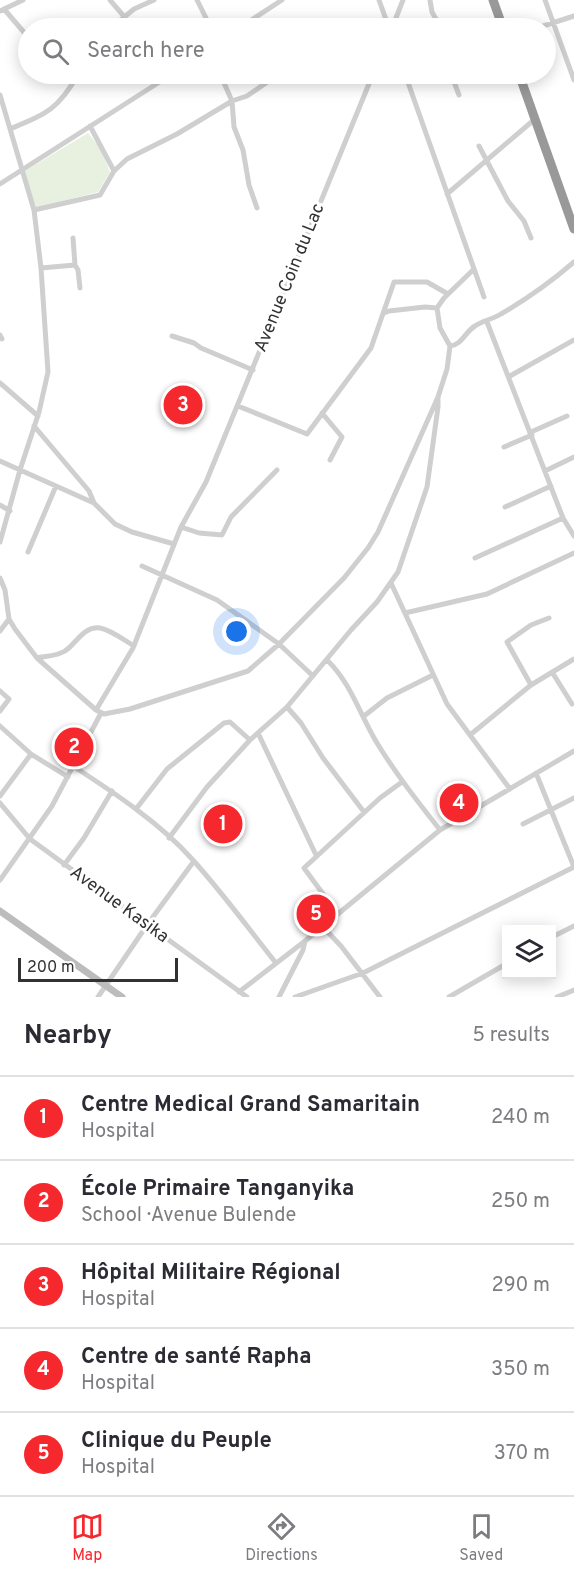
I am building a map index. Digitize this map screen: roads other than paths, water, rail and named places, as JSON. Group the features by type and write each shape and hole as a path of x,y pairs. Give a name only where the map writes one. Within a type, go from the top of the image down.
{"highway":[{"path":"493,0 499,18"},
{"path":"523,84 574,230"}],"street":[{"path":"18,27 2,10 23,0"},
{"path":"110,0 124,16 154,0"},
{"path":"198,0 206,18"},
{"path":"254,18 282,0"},
{"path":"379,0 386,18"},
{"path":"395,18 403,0"},
{"path":"430,0 435,18"},
{"path":"545,0 551,18"},
{"path":"556,23 574,16"},
{"path":"556,32 574,80"},
{"path":"10,129 51,110 66,94 72,84"},
{"path":"0,184 155,84"},
{"path":"224,84 232,101 234,129 243,150 249,185 257,208"},
{"path":"34,210 100,195 114,171 127,159 177,134 232,101 247,96 264,84"},
{"name":"Avenue Coin du Lac","path":"0,880 52,806 98,711 134,646 181,527 206,482 238,406 369,84"},
{"path":"408,84 484,297"},
{"path":"455,84 459,95"},
{"path":"0,95 34,210 41,268 48,372 38,416 0,542"},
{"path":"447,194 535,119"},
{"path":"90,126 114,171"},
{"path":"478,146 508,201 524,221 531,238"},
{"path":"73,238 80,288"},
{"path":"450,346 456,345 475,326 487,322 523,301 574,262"},
{"path":"41,268 75,265"},
{"path":"0,578 5,590 9,619 37,658 98,711 109,714 130,709 248,671 279,644 344,578 368,548 387,514 438,397 447,369 450,346 440,328 437,308 474,269"},
{"path":"238,406 307,434 370,348 394,282 427,282 448,294"},
{"path":"384,313 426,307 437,308"},
{"path":"487,322 510,376 563,518 574,536"},
{"path":"172,336 194,343 253,370"},
{"path":"510,376 574,340"},
{"path":"0,382 38,416"},
{"path":"169,838 202,794 250,740 287,707 377,602 391,582 401,564 427,487 438,397"},
{"path":"322,413 342,437 330,460"},
{"path":"504,447 567,416"},
{"path":"34,426 89,490 94,503"},
{"path":"545,471 574,456"},
{"path":"0,461 94,503 115,524 132,532 174,544"},
{"path":"181,527 199,533 222,535 231,517 277,470"},
{"path":"28,552 56,486"},
{"path":"506,507 551,486"},
{"path":"0,505 10,511"},
{"path":"475,558 563,518"},
{"path":"405,613 487,594 574,553"},
{"path":"142,566 218,600 279,644 313,676"},
{"path":"391,582 447,704 510,789"},
{"path":"531,685 507,642 531,625 549,618"},
{"path":"0,631 9,619"},
{"path":"37,658 61,653 87,630 93,628 102,629 134,646"},
{"path":"470,735 531,685 574,659"},
{"path":"327,660 346,682 376,741 402,782 440,830"},
{"path":"552,672 572,704"},
{"path":"364,716 387,698 433,675"},
{"path":"0,691 9,699 0,711"},
{"path":"287,707 301,723 323,758 364,812"},
{"path":"136,809 167,769 224,723 230,722 250,740"},
{"path":"0,726 31,754 68,777"},
{"path":"258,733 316,855"},
{"path":"239,992 440,830 574,750"},
{"path":"0,796 31,754"},
{"path":"73,766 136,809 194,861 276,963"},
{"path":"295,997 363,974 574,867 536,773"},
{"path":"338,913 304,870 305,866 364,812 402,782"},
{"path":"64,865 84,838 112,791"},
{"path":"523,824 574,798"},
{"name":"Avenue Kasika","path":"0,803 30,840 247,997"},
{"path":"98,997 194,861"},
{"path":"0,911 122,997"},
{"path":"322,926 341,945 380,997"},
{"path":"556,935 574,926"},
{"path":"279,997 303,950 305,941"},
{"path":"449,997 502,967"},
{"path":"557,997 574,990"}],"place":[{"name":"Hôpital Militaire Régional","path":"183,405"},
{"name":"École Primaire Tanganyika","path":"74,747"},
{"name":"Centre de santé Rapha","path":"459,803"},
{"name":"Centre Medical Grand Samaritain","path":"223,824"},
{"name":"Clinique du Peuple","path":"316,914"}]}
